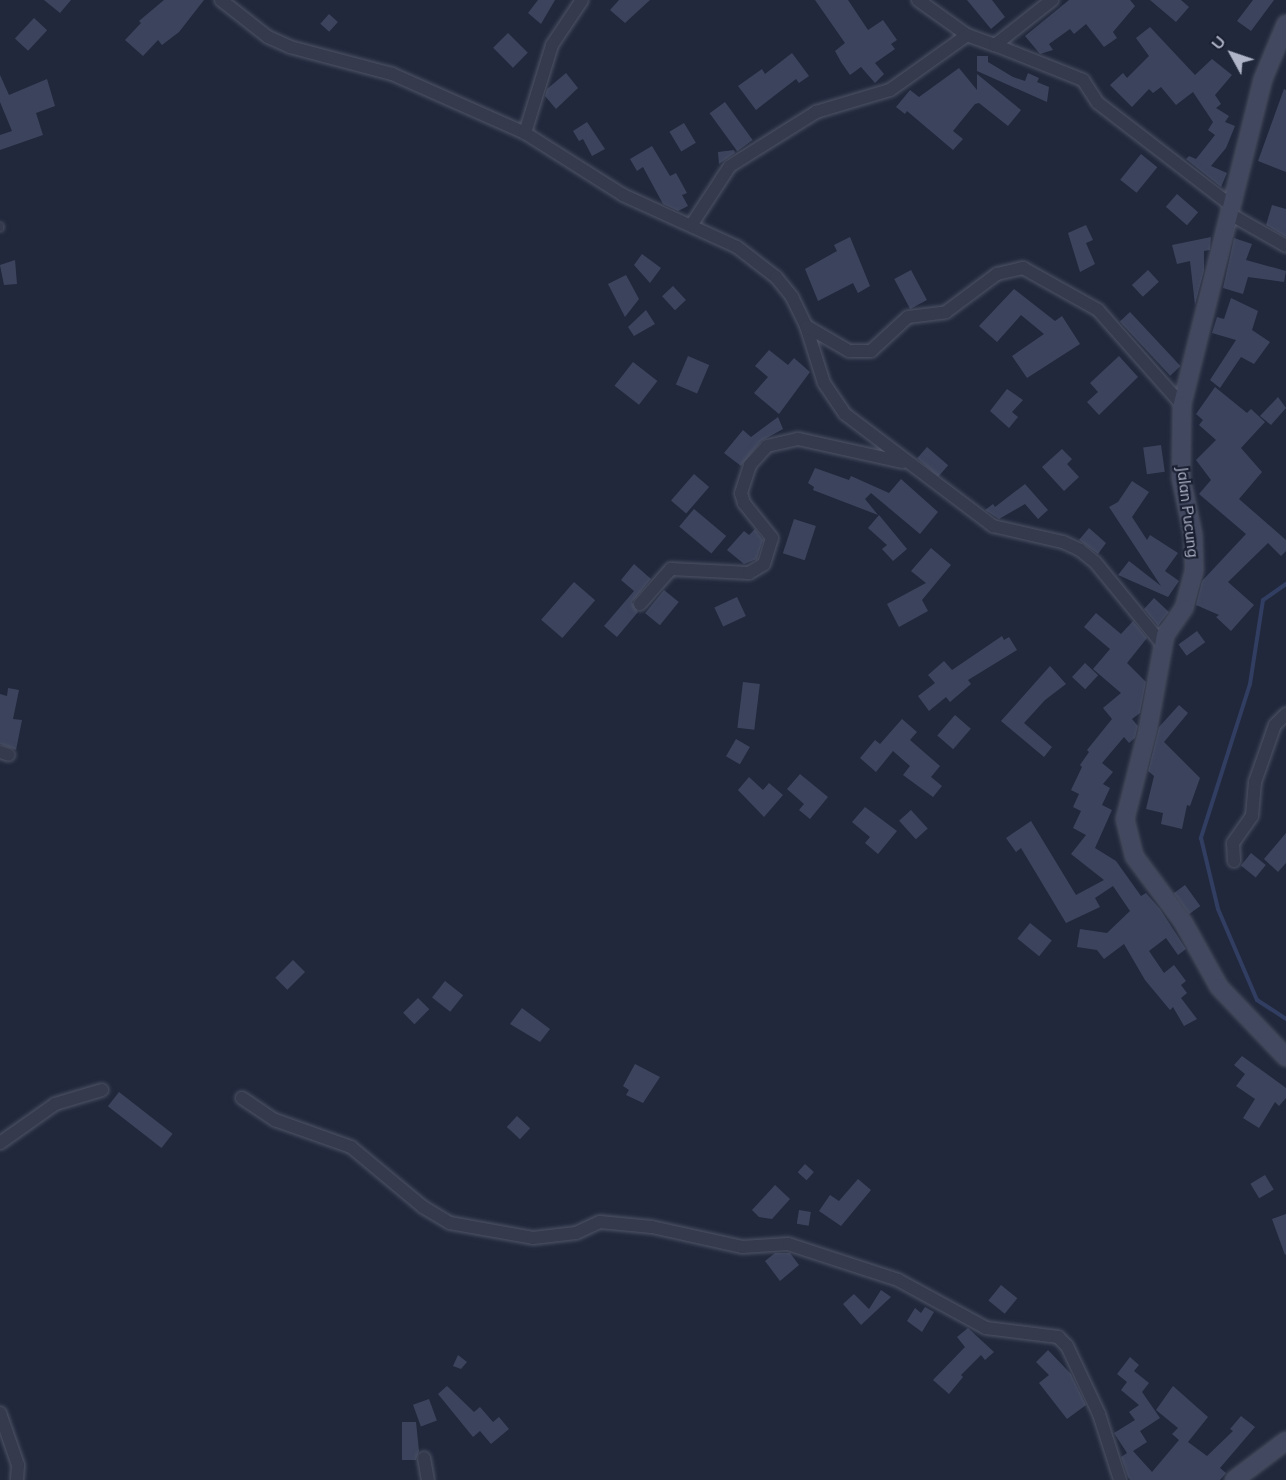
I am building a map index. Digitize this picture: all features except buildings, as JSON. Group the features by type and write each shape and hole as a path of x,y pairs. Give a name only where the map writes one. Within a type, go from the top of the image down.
{"main road":[{"name":"Jalan Pucung","path":"1286,24 1263,79 1228,208 1212,294 1182,405 1181,478 1194,564 1186,603 1167,631 1163,645 1148,729 1128,801 1129,845 1142,870 1183,922 1226,997 1286,1057"},
{"path":"1234,1480 1286,1441"}],"street":[{"path":"221,0 244,21 290,47 392,74 525,133 553,147 623,195 692,224 737,247 776,277 792,297 806,326 829,395 845,414 906,463 993,526 1064,542 1080,550 1095,562 1163,645"},
{"path":"525,133 548,54 582,0"},
{"path":"918,0 967,35 1083,80 1098,104 1228,208 1286,246"},
{"path":"995,45 1052,0"},
{"path":"692,224 730,166 816,112 890,90 967,35"},
{"path":"806,326 849,351 871,351 908,317 946,312 997,274 1023,267 1098,310 1182,405"},
{"path":"640,604 671,569 749,573 764,564 772,538 744,503 741,493 750,465 767,446 798,439 906,463"},
{"path":"1234,861 1233,843 1252,816 1255,782 1275,725 1286,714"},
{"path":"0,1143 55,1104 102,1090"},
{"path":"242,1098 275,1120 351,1148 423,1207 450,1223 533,1238 576,1233 600,1222 652,1227 749,1248 788,1244 898,1280 986,1328 1058,1337 1067,1346 1099,1414 1120,1480"},
{"path":"0,1413 18,1465 17,1480"},
{"path":"424,1458 428,1480"}],"waterway":[{"path":"1286,584 1263,600 1250,684 1201,838 1218,909 1257,1000 1286,1019"}]}
